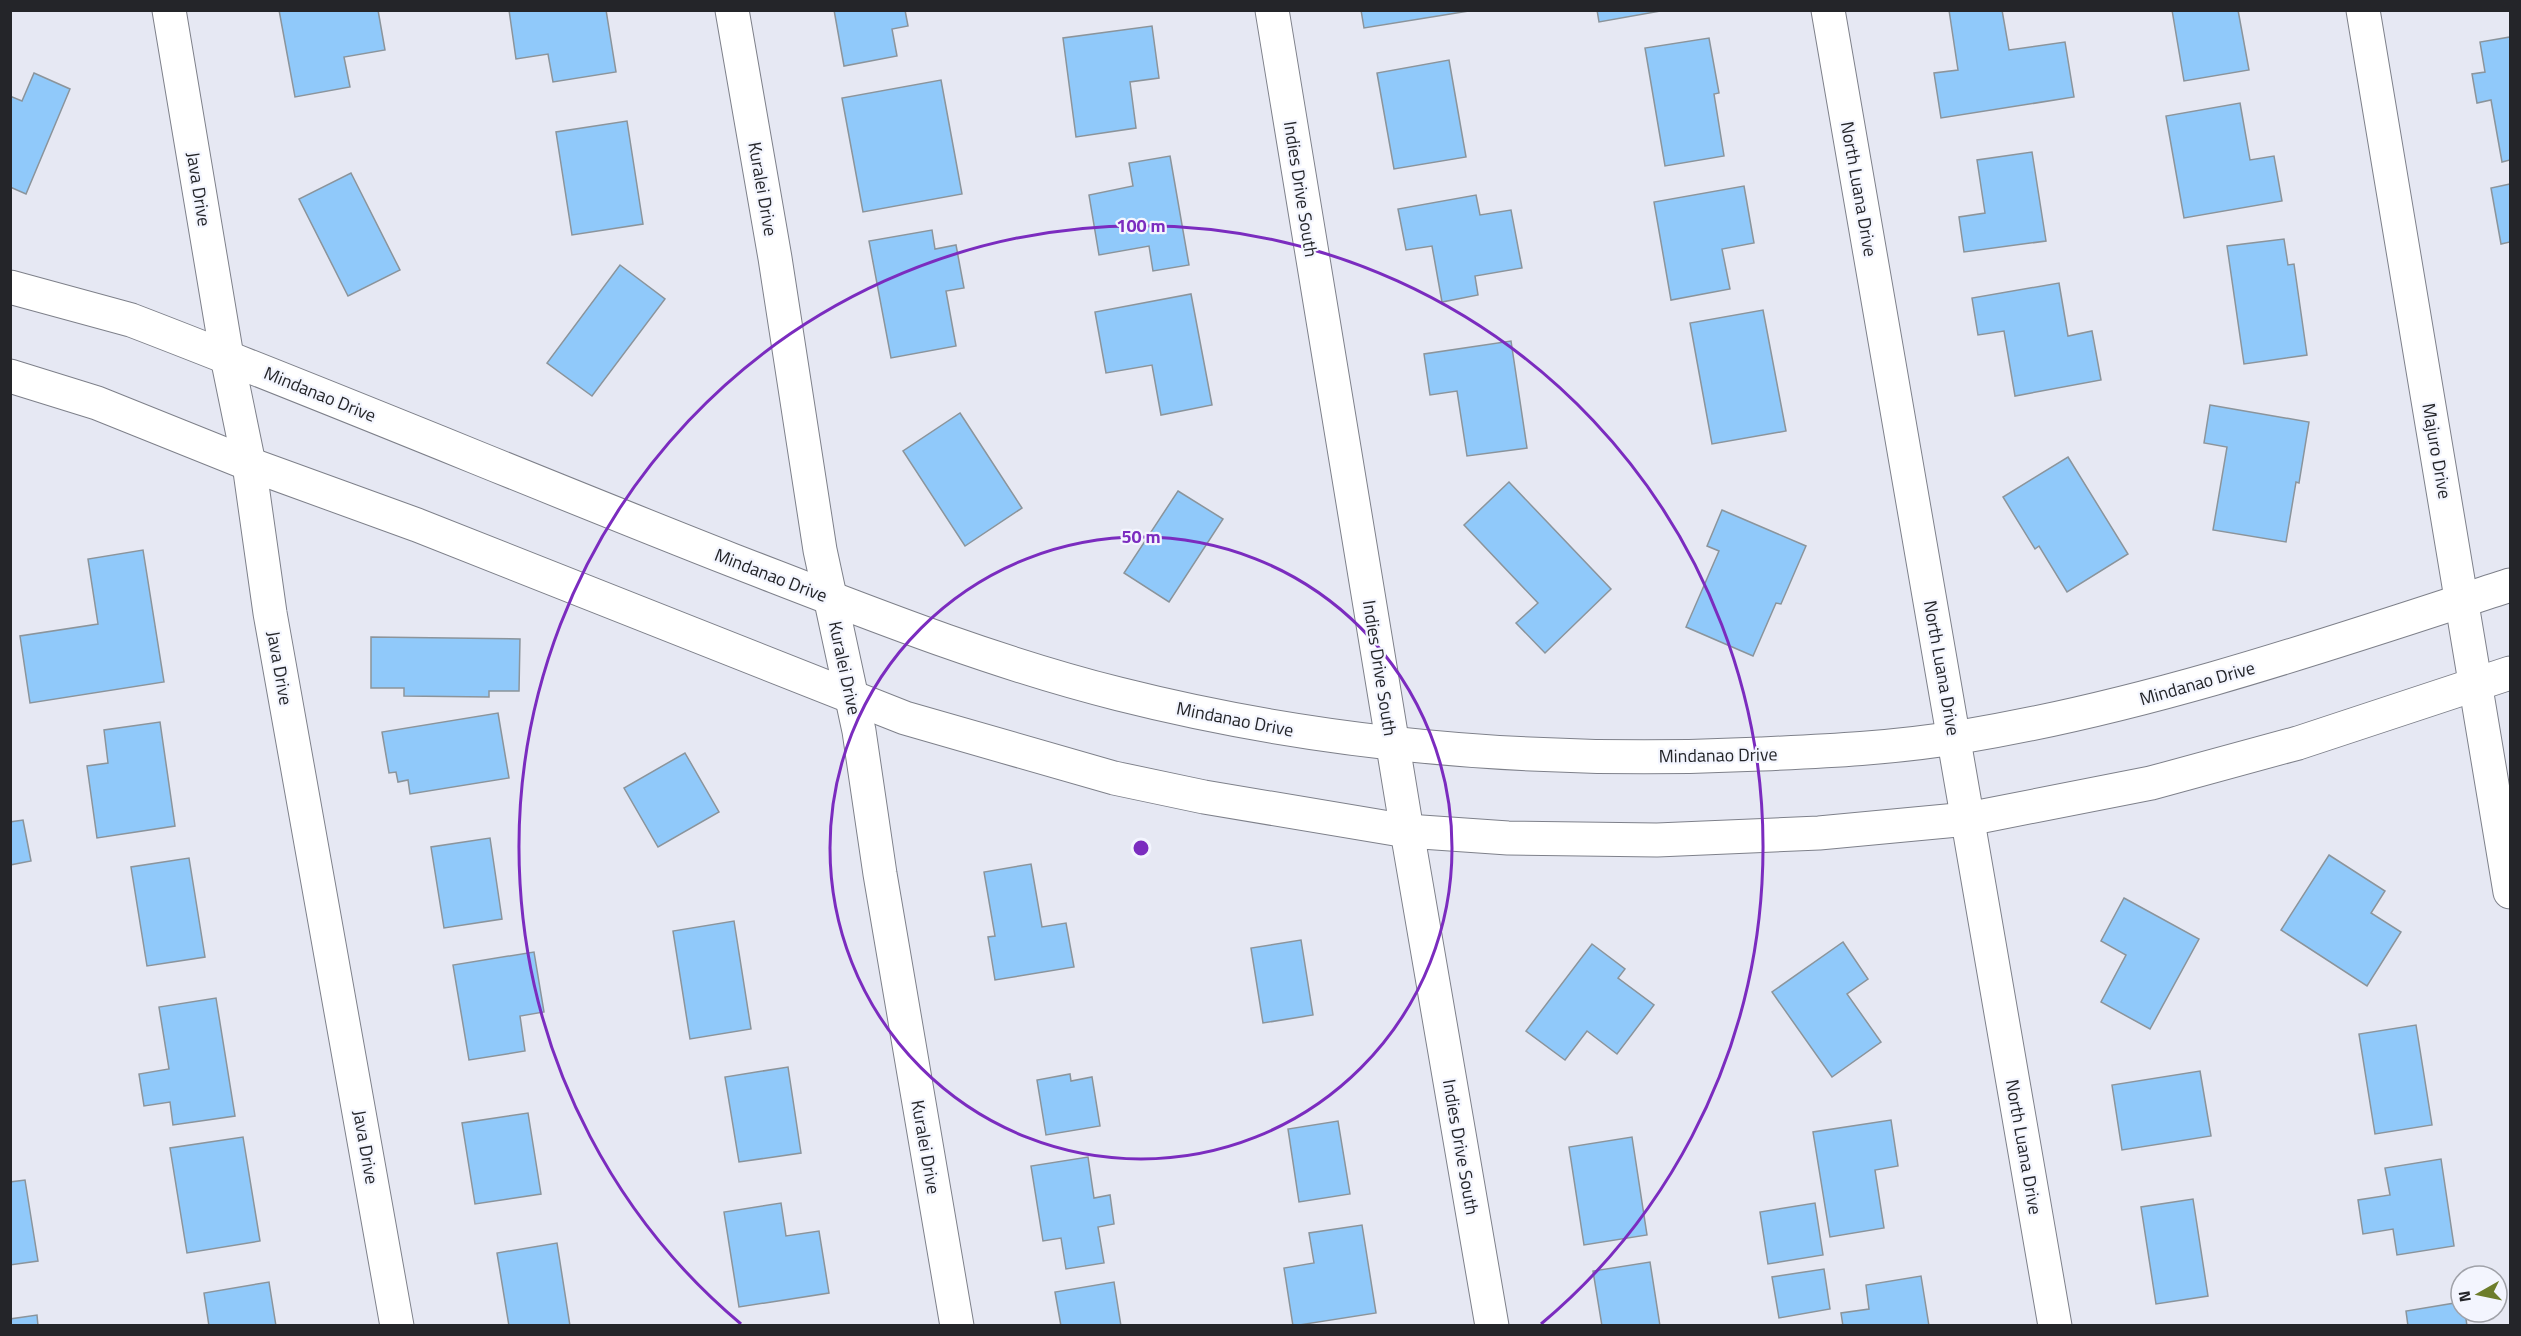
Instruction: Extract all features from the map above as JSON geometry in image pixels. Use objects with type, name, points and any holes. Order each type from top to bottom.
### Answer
[{"type":"street","name":"Java Drive","points":[[169,10],[227,357],[249,464],[270,613],[397,1326]]},
{"type":"street","name":"Kuralei Drive","points":[[732,10],[830,598],[849,694],[859,731],[880,874],[957,1326]]},
{"type":"street","name":"Indies Drive South","points":[[1272,10],[1392,744],[1492,1326]]},
{"type":"street","name":"North Luana Drive","points":[[1828,10],[2055,1326]]},
{"type":"street","name":"Majuro Drive","points":[[2363,10],[2511,892]]},
{"type":"street","name":"Mindanao Drive","points":[[10,287],[131,320],[830,598],[1025,668],[1116,694],[1297,732],[1392,744],[1566,756],[1715,756],[1817,752],[1954,738],[2097,710],[2174,690],[2263,665],[2511,585]]},
{"type":"street","points":[[10,376],[98,403],[249,464],[417,525],[905,717],[1114,778],[1204,797],[1407,831],[1508,838],[1657,840],[1819,833],[1968,819],[2162,780],[2298,743],[2511,673]]},
{"type":"building","points":[[279,10],[378,10],[385,50],[344,57],[350,87],[295,97]]},
{"type":"building","points":[[509,10],[606,10],[616,72],[553,82],[548,54],[516,59]]},
{"type":"building","points":[[834,10],[905,10],[908,26],[892,29],[897,56],[844,66]]},
{"type":"building","points":[[1361,10],[1475,10],[1364,28]]},
{"type":"building","points":[[1597,10],[1666,10],[1599,22]]},
{"type":"building","points":[[1949,10],[2002,10],[2009,50],[2065,42],[2074,97],[1941,118],[1934,73],[1958,70]]},
{"type":"building","points":[[2172,10],[2238,10],[2249,70],[2184,81]]},
{"type":"building","points":[[1152,26],[1159,78],[1130,82],[1136,128],[1076,137],[1063,38]]},
{"type":"building","points":[[2510,37],[2510,160],[2502,162],[2491,100],[2477,103],[2472,74],[2485,72],[2480,42]]},
{"type":"building","points":[[1709,38],[1719,93],[1714,94],[1724,156],[1665,166],[1645,48]]},
{"type":"building","points":[[1449,60],[1466,157],[1394,169],[1377,73]]},
{"type":"building","points":[[34,73],[70,89],[26,194],[10,187],[10,96],[22,101]]},
{"type":"building","points":[[941,80],[962,194],[863,212],[842,98]]},
{"type":"building","points":[[2240,103],[2250,160],[2274,156],[2282,201],[2184,218],[2166,116]]},
{"type":"building","points":[[627,121],[643,224],[572,235],[556,132]]},
{"type":"building","points":[[2032,152],[2046,241],[1964,252],[1959,217],[1985,213],[1977,160]]},
{"type":"building","points":[[1170,156],[1189,265],[1153,271],[1149,246],[1099,255],[1089,195],[1133,186],[1129,163]]},
{"type":"building","points":[[351,173],[400,270],[348,296],[299,199]]},
{"type":"building","points":[[2510,184],[2510,242],[2501,244],[2491,188]]},
{"type":"building","points":[[1744,186],[1754,243],[1722,249],[1730,289],[1671,300],[1654,202]]},
{"type":"building","points":[[1476,195],[1480,215],[1511,210],[1522,268],[1475,276],[1478,295],[1442,302],[1432,246],[1406,250],[1398,209]]},
{"type":"building","points":[[932,230],[935,249],[956,245],[964,288],[946,291],[956,346],[891,358],[869,241]]},
{"type":"building","points":[[2284,239],[2288,265],[2294,264],[2307,355],[2244,364],[2227,246]]},
{"type":"building","points":[[620,265],[665,299],[592,396],[547,363]]},
{"type":"building","points":[[2059,283],[2068,336],[2092,331],[2101,380],[2015,396],[2004,331],[1978,335],[1972,298]]},
{"type":"building","points":[[1191,294],[1212,405],[1161,415],[1152,365],[1106,373],[1095,312]]},
{"type":"building","points":[[1763,310],[1786,431],[1712,444],[1690,323]]},
{"type":"building","points":[[1511,341],[1527,448],[1467,456],[1457,391],[1430,395],[1424,354]]},
{"type":"building","points":[[2210,405],[2309,422],[2286,542],[2213,530],[2227,447],[2204,443]]},
{"type":"building","points":[[960,413],[1022,508],[965,546],[903,451]]},
{"type":"building","points":[[2068,457],[2128,554],[2067,592],[2039,546],[2035,549],[2003,497]]},
{"type":"building","points":[[1509,482],[1611,589],[1545,653],[1516,623],[1538,603],[1464,525]]},
{"type":"building","points":[[1178,491],[1223,519],[1169,602],[1124,573]]},
{"type":"building","points":[[1722,510],[1806,546],[1781,604],[1776,603],[1753,656],[1686,627],[1719,551],[1707,546]]},
{"type":"building","points":[[143,550],[164,682],[30,703],[20,636],[98,624],[88,559]]},
{"type":"building","points":[[371,637],[520,639],[519,691],[489,691],[489,697],[404,696],[404,688],[371,688]]},
{"type":"building","points":[[498,713],[509,778],[410,794],[408,780],[398,782],[396,772],[389,773],[382,732]]},
{"type":"building","points":[[160,722],[175,826],[97,838],[87,766],[108,763],[104,730]]},
{"type":"building","points":[[685,753],[719,812],[658,847],[624,788]]},
{"type":"building","points":[[23,820],[31,861],[10,865],[10,822]]},
{"type":"building","points":[[490,838],[502,919],[444,928],[431,847]]},
{"type":"building","points":[[2329,855],[2385,891],[2371,913],[2401,932],[2367,986],[2281,930]]},
{"type":"building","points":[[189,858],[205,957],[147,966],[131,867]]},
{"type":"building","points":[[1031,864],[1042,927],[1066,923],[1074,967],[995,980],[988,937],[995,936],[984,872]]},
{"type":"building","points":[[2124,898],[2199,939],[2150,1029],[2101,1002],[2126,955],[2101,941]]},
{"type":"building","points":[[734,921],[751,1029],[690,1039],[673,931]]},
{"type":"building","points":[[1301,940],[1313,1015],[1263,1023],[1251,948]]},
{"type":"building","points":[[1843,942],[1868,979],[1847,994],[1881,1042],[1832,1077],[1772,992]]},
{"type":"building","points":[[1592,944],[1625,969],[1618,978],[1654,1005],[1617,1054],[1587,1031],[1565,1060],[1526,1031]]},
{"type":"building","points":[[534,952],[544,1012],[520,1016],[525,1051],[469,1060],[453,965]]},
{"type":"building","points":[[216,998],[235,1116],[173,1125],[170,1102],[144,1106],[139,1074],[169,1069],[159,1007]]},
{"type":"building","points":[[2416,1025],[2432,1125],[2375,1134],[2359,1034]]},
{"type":"building","points":[[788,1067],[801,1153],[739,1162],[725,1077]]},
{"type":"building","points":[[2200,1071],[2211,1136],[2122,1150],[2112,1085]]},
{"type":"building","points":[[1070,1074],[1071,1081],[1092,1077],[1100,1126],[1046,1135],[1037,1080]]},
{"type":"building","points":[[528,1113],[541,1194],[475,1204],[462,1123]]},
{"type":"building","points":[[1891,1120],[1898,1166],[1875,1170],[1884,1228],[1830,1237],[1813,1132]]},
{"type":"building","points":[[1338,1121],[1350,1194],[1299,1202],[1288,1129]]},
{"type":"building","points":[[243,1137],[260,1241],[187,1253],[170,1148]]},
{"type":"building","points":[[1632,1137],[1647,1235],[1584,1245],[1569,1147]]},
{"type":"building","points":[[1088,1157],[1094,1198],[1110,1195],[1114,1224],[1098,1227],[1104,1263],[1066,1269],[1061,1238],[1043,1241],[1031,1166]]},
{"type":"building","points":[[2441,1159],[2454,1246],[2397,1255],[2393,1229],[2363,1234],[2358,1200],[2390,1195],[2385,1168]]},
{"type":"building","points":[[25,1180],[38,1261],[10,1265],[10,1182]]},
{"type":"building","points":[[2193,1199],[2208,1296],[2156,1304],[2141,1207]]},
{"type":"building","points":[[781,1203],[786,1236],[819,1231],[829,1293],[739,1307],[724,1212]]},
{"type":"building","points":[[1815,1203],[1823,1255],[1768,1264],[1760,1212]]},
{"type":"building","points":[[1362,1225],[1376,1313],[1293,1326],[1284,1268],[1314,1263],[1309,1233]]},
{"type":"building","points":[[557,1243],[570,1326],[509,1326],[497,1253]]},
{"type":"building","points":[[1650,1262],[1660,1326],[1602,1326],[1593,1271]]},
{"type":"building","points":[[1824,1269],[1830,1309],[1779,1318],[1772,1277]]},
{"type":"building","points":[[1921,1276],[1929,1326],[1843,1326],[1841,1313],[1869,1309],[1866,1285]]},
{"type":"building","points":[[269,1282],[276,1326],[209,1326],[204,1293]]},
{"type":"building","points":[[1114,1282],[1121,1326],[1061,1326],[1055,1292]]},
{"type":"building","points":[[2449,1304],[2449,1324],[2467,1324],[2467,1326],[2408,1326],[2406,1311]]},
{"type":"building","points":[[37,1315],[38,1326],[10,1326],[10,1319]]}]
